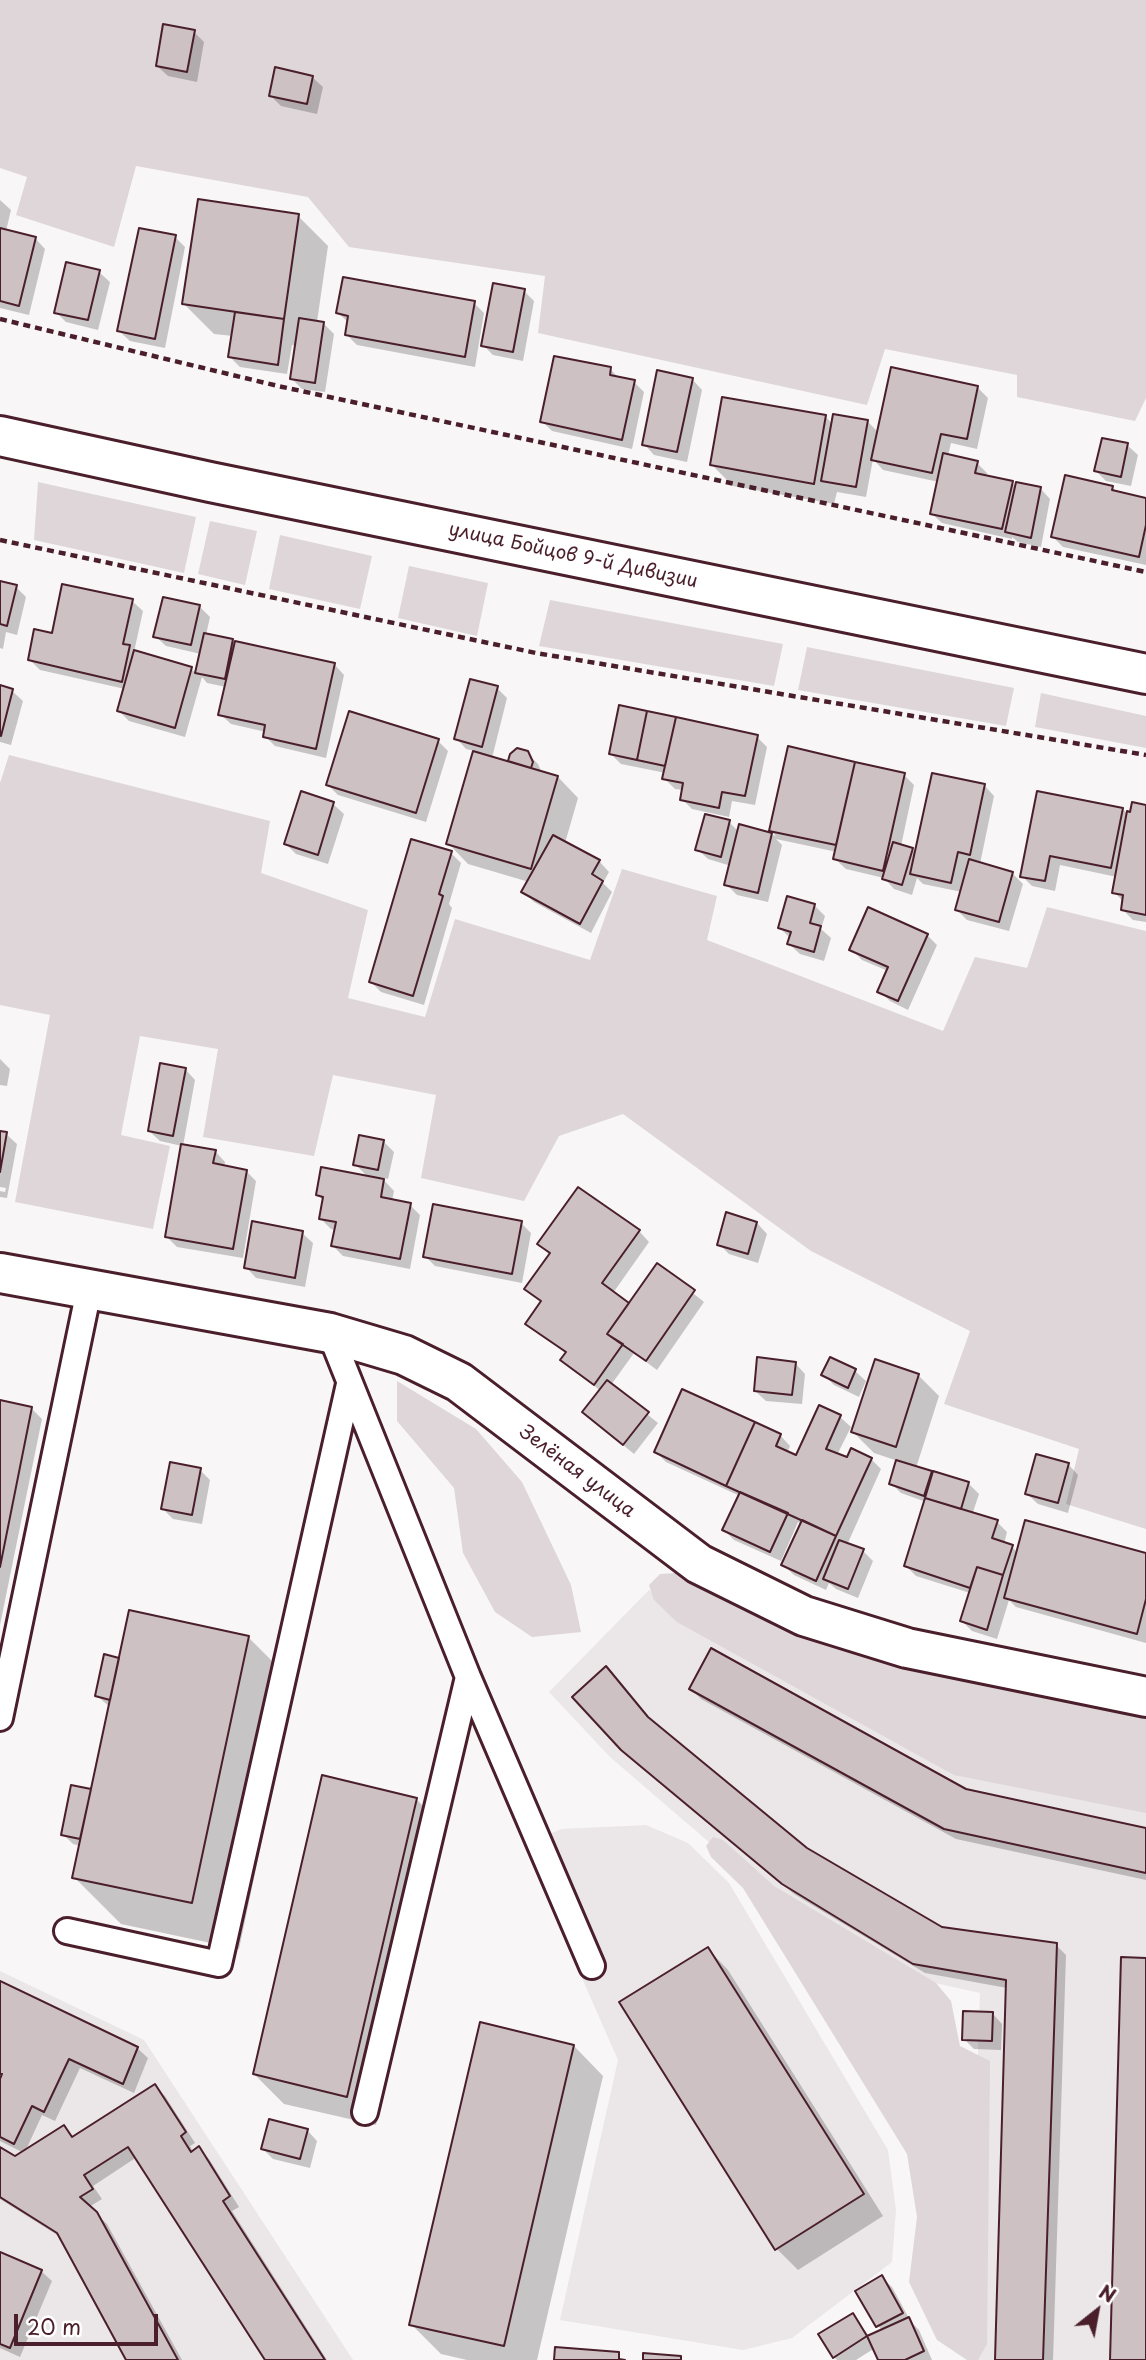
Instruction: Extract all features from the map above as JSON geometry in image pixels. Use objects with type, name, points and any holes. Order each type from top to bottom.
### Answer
[{"type":"street","name":"улица Бойцов 9-й Дивизии","points":[[0,436],[210,482],[1146,674]]},
{"type":"street","name":"Зелёная улица","points":[[0,1273],[330,1333],[404,1355],[459,1382],[699,1564],[804,1616],[907,1648],[1146,1697]]},
{"type":"lane","points":[[0,1718],[89,1290]]},
{"type":"lane","points":[[330,1333],[468,1677],[592,1966]]},
{"type":"lane","points":[[67,1931],[219,1964],[349,1384]]},
{"type":"lane","points":[[365,2112],[468,1677]]},
{"type":"path","points":[[0,319],[278,386],[1146,572]]},
{"type":"path","points":[[0,540],[537,653],[1146,755]]},
{"type":"shaded area","points":[[0,0],[1146,0],[1146,398],[1135,421],[1017,397],[1017,375],[885,349],[867,405],[538,333],[545,276],[349,247],[308,197],[136,166],[114,247],[16,215],[27,177],[0,168]]},
{"type":"shaded area","points":[[38,482],[196,517],[184,573],[34,540]]},
{"type":"shaded area","points":[[210,521],[257,531],[245,585],[198,574]]},
{"type":"shaded area","points":[[280,535],[372,556],[360,609],[269,589]]},
{"type":"shaded area","points":[[409,566],[488,583],[477,636],[398,618]]},
{"type":"shaded area","points":[[550,600],[783,644],[774,686],[539,646]]},
{"type":"shaded area","points":[[807,647],[1014,688],[1006,726],[798,690]]},
{"type":"shaded area","points":[[1041,693],[1146,716],[1146,748],[1035,727]]},
{"type":"shaded area","points":[[9,755],[270,821],[261,873],[368,910],[348,998],[425,1017],[455,919],[590,960],[622,869],[717,896],[707,940],[943,1031],[975,957],[1027,968],[1047,907],[1146,931],[1146,1529],[1066,1504],[1079,1449],[944,1404],[970,1331],[811,1251],[623,1114],[559,1136],[524,1201],[421,1178],[436,1095],[333,1075],[314,1156],[203,1137],[218,1049],[140,1036],[121,1135],[170,1146],[153,1229],[15,1202],[50,1015],[0,1005],[0,783]]},
{"type":"shaded area","points":[[397,1381],[476,1429],[522,1482],[571,1585],[581,1632],[532,1637],[495,1612],[463,1553],[454,1488],[397,1421]]},
{"type":"shaded area","points":[[676,1573],[767,1621],[875,1660],[1146,1719],[1146,1813],[954,1775],[677,1622],[654,1600],[649,1585],[660,1574]]},
{"type":"shaded area","points":[[649,1590],[973,1766],[1146,1804],[1146,2360],[967,2360],[980,1993],[890,1973],[774,1898],[610,1757],[549,1692]]},
{"type":"shaded area","points":[[646,1825],[688,1843],[729,1883],[888,2150],[896,2210],[892,2262],[792,2338],[743,2350],[560,2320],[618,2060],[523,1844],[562,1829]]},
{"type":"shaded area","points":[[713,1837],[723,1840],[774,1886],[936,1983],[951,2001],[960,2046],[990,2061],[987,2344],[978,2360],[967,2360],[937,2340],[909,2282],[917,2217],[907,2154],[743,1888],[711,1857],[706,1846]]},
{"type":"shaded area","points":[[0,1971],[144,2040],[353,2360],[0,2360]]},
{"type":"building","points":[[163,24],[195,30],[187,72],[156,66]]},
{"type":"building","points":[[275,67],[313,76],[307,104],[269,96]]},
{"type":"building","points":[[198,199],[299,214],[284,319],[182,304]]},
{"type":"building","points":[[0,228],[36,237],[19,306],[0,301]]},
{"type":"building","points":[[139,228],[176,235],[155,339],[117,331]]},
{"type":"building","points":[[66,262],[100,270],[88,320],[54,313]]},
{"type":"building","points":[[343,277],[475,301],[465,357],[345,335],[348,316],[336,313]]},
{"type":"building","points":[[493,283],[525,289],[513,352],[481,346]]},
{"type":"building","points":[[235,312],[284,319],[278,365],[228,357]]},
{"type":"building","points":[[299,318],[324,322],[315,383],[290,379]]},
{"type":"building","points":[[554,356],[611,367],[610,375],[635,380],[622,440],[540,422]]},
{"type":"building","points":[[891,367],[978,386],[967,439],[941,434],[932,473],[871,460]]},
{"type":"building","points":[[657,370],[693,378],[677,452],[642,445]]},
{"type":"building","points":[[722,397],[826,415],[814,484],[710,465]]},
{"type":"building","points":[[833,414],[868,420],[856,487],[821,481]]},
{"type":"building","points":[[1102,438],[1128,443],[1121,477],[1094,471]]},
{"type":"building","points":[[943,453],[978,461],[975,473],[1013,481],[1002,529],[930,514]]},
{"type":"building","points":[[1065,475],[1113,486],[1112,490],[1146,498],[1146,525],[1139,557],[1051,537]]},
{"type":"building","points":[[1016,482],[1041,487],[1031,538],[1005,532]]},
{"type":"building","points":[[0,581],[17,585],[7,626],[0,624]]},
{"type":"building","points":[[62,584],[133,599],[123,644],[130,645],[122,682],[28,660],[34,629],[52,633]]},
{"type":"building","points":[[163,597],[200,605],[191,645],[153,637]]},
{"type":"building","points":[[204,633],[233,639],[225,679],[195,673]]},
{"type":"building","points":[[235,641],[335,663],[316,749],[263,737],[265,725],[218,715]]},
{"type":"building","points":[[134,650],[192,667],[175,728],[117,711]]},
{"type":"building","points":[[470,679],[498,686],[482,747],[454,739]]},
{"type":"building","points":[[0,685],[13,689],[1,736],[0,735]]},
{"type":"building","points":[[619,705],[647,711],[637,760],[609,754]]},
{"type":"building","points":[[349,711],[439,739],[416,813],[326,785]]},
{"type":"building","points":[[647,711],[676,717],[665,766],[637,760]]},
{"type":"building","points":[[676,717],[758,735],[745,796],[722,792],[719,808],[680,800],[683,783],[662,779]]},
{"type":"building","points":[[788,746],[855,762],[836,845],[769,831]]},
{"type":"building","points":[[517,748],[528,751],[533,762],[531,768],[508,761],[510,754]]},
{"type":"building","points":[[473,751],[558,776],[531,869],[446,844]]},
{"type":"building","points":[[855,762],[905,773],[883,871],[833,859]]},
{"type":"building","points":[[932,773],[985,784],[970,855],[958,852],[951,883],[910,874]]},
{"type":"building","points":[[301,791],[334,802],[318,855],[284,844]]},
{"type":"building","points":[[1037,791],[1123,808],[1111,868],[1050,856],[1045,881],[1020,877]]},
{"type":"building","points":[[1132,802],[1146,805],[1146,915],[1121,910],[1123,895],[1112,893],[1127,811],[1130,812]]},
{"type":"building","points":[[705,814],[730,820],[721,857],[695,850]]},
{"type":"building","points":[[739,824],[772,833],[758,893],[724,885]]},
{"type":"building","points":[[553,835],[600,860],[592,874],[603,881],[580,924],[521,892]]},
{"type":"building","points":[[411,839],[452,851],[439,894],[443,896],[413,996],[369,982]]},
{"type":"building","points":[[893,842],[913,848],[902,885],[882,879]]},
{"type":"building","points":[[969,859],[1013,872],[999,922],[955,910]]},
{"type":"building","points":[[787,896],[815,904],[810,923],[821,926],[814,952],[787,944],[791,932],[778,928]]},
{"type":"building","points":[[868,907],[928,934],[898,1001],[877,992],[888,967],[849,950]]},
{"type":"building","points":[[160,1063],[186,1068],[173,1136],[148,1131]]},
{"type":"building","points":[[0,1131],[7,1132],[0,1172]]},
{"type":"building","points":[[359,1135],[384,1140],[378,1170],[353,1165]]},
{"type":"building","points":[[181,1144],[216,1150],[213,1163],[247,1170],[233,1249],[165,1237]]},
{"type":"building","points":[[321,1167],[384,1179],[381,1197],[411,1203],[400,1259],[331,1246],[336,1222],[319,1219],[323,1197],[316,1195]]},
{"type":"building","points":[[578,1187],[640,1230],[602,1283],[629,1303],[607,1334],[623,1344],[594,1385],[560,1360],[566,1352],[525,1324],[541,1301],[524,1289],[550,1253],[537,1244]]},
{"type":"building","points":[[433,1204],[522,1221],[512,1274],[423,1257]]},
{"type":"building","points":[[726,1212],[757,1222],[748,1254],[717,1245]]},
{"type":"building","points":[[252,1221],[303,1231],[295,1278],[244,1268]]},
{"type":"building","points":[[657,1263],[695,1290],[646,1361],[607,1334]]},
{"type":"building","points":[[757,1357],[796,1362],[792,1395],[754,1391]]},
{"type":"building","points":[[830,1357],[856,1369],[848,1388],[821,1375]]},
{"type":"building","points":[[875,1359],[919,1374],[896,1447],[851,1432]]},
{"type":"building","points":[[607,1380],[649,1412],[623,1445],[582,1412]]},
{"type":"building","points":[[682,1389],[755,1422],[726,1486],[654,1452]]},
{"type":"building","points":[[0,1400],[32,1407],[0,1567]]},
{"type":"building","points":[[819,1405],[841,1415],[826,1449],[847,1457],[851,1448],[872,1458],[836,1536],[726,1486],[755,1422],[781,1434],[776,1446],[796,1455]]},
{"type":"building","points":[[1036,1454],[1069,1463],[1058,1503],[1025,1494]]},
{"type":"building","points":[[896,1460],[932,1471],[924,1496],[889,1484]]},
{"type":"building","points":[[170,1462],[201,1468],[192,1515],[161,1509]]},
{"type":"building","points":[[933,1471],[969,1482],[961,1509],[925,1498]]},
{"type":"building","points":[[740,1492],[788,1513],[770,1552],[722,1530]]},
{"type":"building","points":[[925,1498],[998,1520],[992,1538],[1013,1545],[1003,1575],[977,1567],[970,1588],[904,1566]]},
{"type":"building","points":[[802,1520],[836,1536],[816,1581],[781,1565]]},
{"type":"building","points":[[1025,1520],[1146,1553],[1146,1599],[1137,1634],[1004,1598]]},
{"type":"building","points":[[839,1540],[864,1549],[848,1589],[823,1579]]},
{"type":"building","points":[[977,1567],[1003,1575],[987,1630],[960,1621]]},
{"type":"building","points":[[129,1610],[249,1636],[192,1903],[72,1878]]},
{"type":"building","points":[[711,1648],[966,1789],[1146,1828],[1146,1873],[944,1829],[689,1689]]},
{"type":"building","points":[[104,1654],[119,1658],[110,1700],[95,1696]]},
{"type":"building","points":[[606,1666],[648,1717],[807,1848],[942,1927],[1057,1943],[1043,2360],[995,2360],[1006,1980],[913,1964],[782,1884],[621,1750],[572,1697]]},
{"type":"building","points":[[322,1775],[417,1798],[347,2097],[253,2074]]},
{"type":"building","points":[[71,1785],[91,1789],[80,1839],[61,1835]]},
{"type":"building","points":[[708,1947],[864,2194],[775,2250],[619,2002]]},
{"type":"building","points":[[1121,1957],[1146,1958],[1146,2360],[1110,2360]]},
{"type":"building","points":[[0,1981],[138,2047],[123,2084],[69,2059],[44,2112],[32,2106],[14,2144],[0,2137]]},
{"type":"building","points":[[963,2011],[993,2012],[992,2041],[962,2040]]},
{"type":"building","points":[[480,2022],[574,2045],[504,2346],[409,2325]]},
{"type":"building","points":[[155,2084],[186,2132],[181,2136],[191,2152],[199,2146],[230,2196],[223,2201],[325,2360],[265,2360],[128,2147],[84,2175],[93,2189],[80,2197],[97,2212],[178,2360],[126,2360],[57,2233],[0,2197],[0,2147],[15,2156],[64,2125],[72,2137]]},
{"type":"building","points":[[269,2119],[308,2129],[300,2159],[261,2149]]},
{"type":"building","points":[[0,2252],[42,2270],[10,2348],[0,2344]]},
{"type":"building","points":[[882,2275],[903,2313],[876,2327],[855,2291]]},
{"type":"building","points":[[853,2313],[867,2336],[833,2358],[818,2334]]},
{"type":"building","points":[[909,2317],[924,2351],[905,2360],[878,2360],[867,2336]]},
{"type":"building","points":[[555,2347],[619,2352],[619,2359],[625,2360],[554,2360]]},
{"type":"building","points":[[643,2353],[681,2356],[681,2360],[643,2360]]}]
